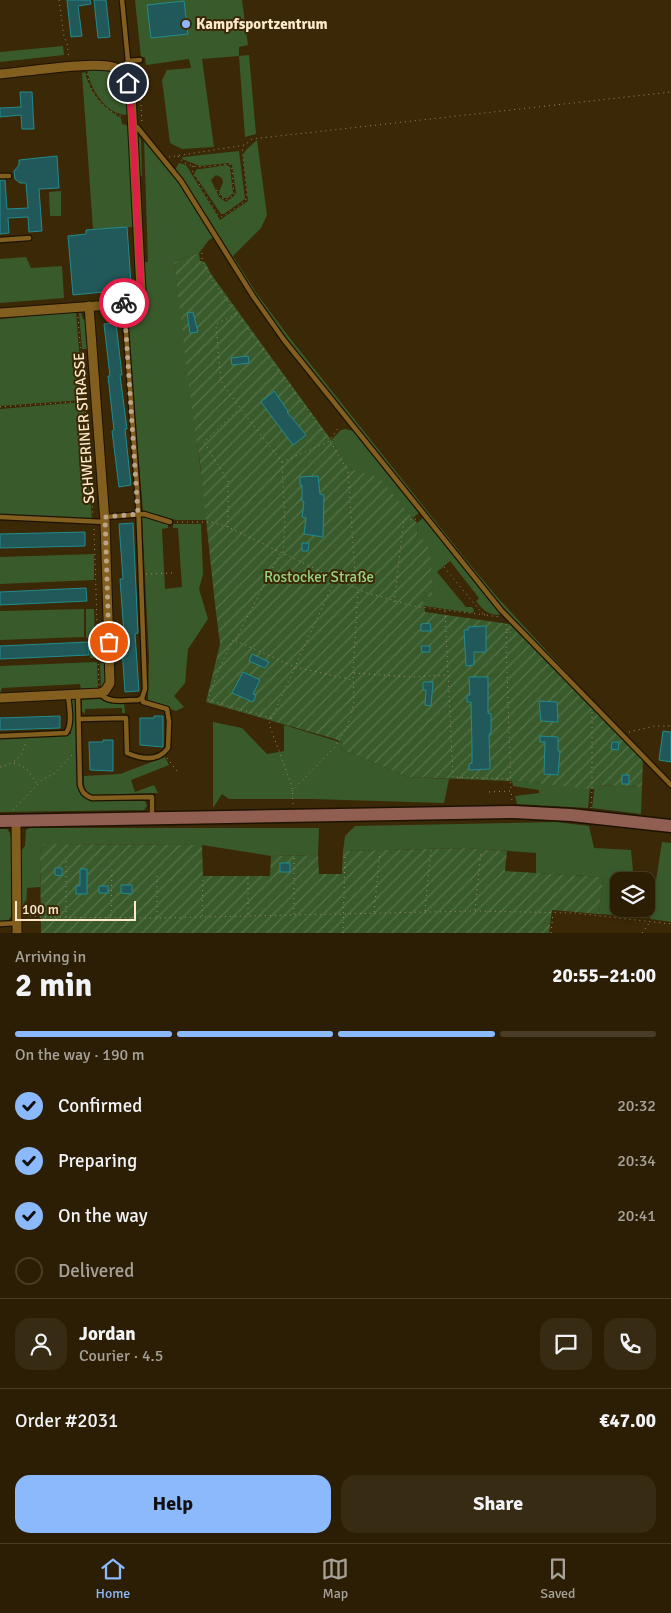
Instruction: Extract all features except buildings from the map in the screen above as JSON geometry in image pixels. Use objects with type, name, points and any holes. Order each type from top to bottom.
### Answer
[{"type":"street","points":[[0,74],[85,66],[108,66],[121,71],[126,76],[130,88],[141,291],[139,296],[128,302],[0,312]]},
{"type":"street","name":"SCHWERINER STRASSE","points":[[89,306],[105,519],[110,682],[106,691],[100,693]]},
{"type":"street","points":[[0,698],[100,693]]},
{"type":"street","points":[[1,820],[514,812],[590,816],[671,826]]},
{"type":"street","points":[[16,821],[17,933]]},
{"type":"lane","points":[[121,71],[128,60],[122,0]]},
{"type":"lane","points":[[128,60],[140,60]]},
{"type":"lane","points":[[132,127],[137,127],[181,181],[253,296],[284,340],[423,514],[506,615],[671,785]]},
{"type":"lane","points":[[0,176],[9,176]]},
{"type":"lane","points":[[0,240],[28,238]]},
{"type":"lane","points":[[128,302],[141,574],[145,689],[142,698]]},
{"type":"lane","points":[[0,517],[94,522],[138,514],[170,522]]},
{"type":"lane","points":[[100,693],[104,698],[113,700],[142,698]]},
{"type":"lane","points":[[0,736],[66,733],[70,722],[68,694]]},
{"type":"lane","points":[[78,694],[80,785],[82,792],[92,798],[152,797],[152,818]]},
{"type":"lane","points":[[79,719],[126,718],[127,753],[140,759],[160,756],[168,748],[169,722],[167,709],[143,702],[142,698]]},
{"type":"lane","points":[[0,924],[17,919]]},
{"type":"path","points":[[59,0],[64,37],[67,43],[69,68]]},
{"type":"path","points":[[85,66],[91,89],[100,102],[114,113],[127,118],[132,117]]},
{"type":"path","points":[[163,158],[242,146],[252,139],[671,92]]},
{"type":"path","points":[[193,166],[194,175],[217,214],[221,217],[224,216],[247,198],[242,146]]},
{"type":"path","points":[[177,156],[181,161],[193,166],[230,164],[234,195],[224,200],[217,191],[217,187]]},
{"type":"path","points":[[202,253],[205,269],[329,439],[348,471],[357,589],[353,673],[354,700],[351,716],[344,734],[335,747],[292,791]]},
{"type":"path","points":[[77,306],[94,522],[100,693]]},
{"type":"path","points":[[236,314],[218,323],[216,326],[221,381],[282,462],[284,515],[282,552],[235,641],[233,640],[222,660],[212,684],[208,700],[271,718]]},
{"type":"path","points":[[0,407],[96,400]]},
{"type":"path","points":[[228,527],[228,481],[204,442],[240,408]]},
{"type":"path","points":[[282,462],[328,442],[339,427]]},
{"type":"path","points":[[394,602],[404,519],[414,520],[423,514]]},
{"type":"path","points":[[170,522],[211,522],[228,527],[357,589],[394,602],[486,616],[499,617],[506,615],[511,791],[514,812]]},
{"type":"path","points":[[444,567],[486,616]]},
{"type":"path","points":[[141,574],[173,573]]},
{"type":"path","points":[[292,815],[292,791],[269,724],[335,578]]},
{"type":"path","points":[[444,610],[453,777],[511,779]]},
{"type":"path","points":[[507,631],[512,632],[519,638]]},
{"type":"path","points":[[235,641],[295,667],[353,680]]},
{"type":"path","points":[[353,673],[405,677],[448,675]]},
{"type":"path","points":[[590,816],[592,711]]},
{"type":"path","points":[[621,735],[655,726],[671,726]]},
{"type":"path","points":[[0,767],[13,763],[21,755],[26,743],[26,735]]},
{"type":"path","points":[[1,820],[37,785],[55,773],[79,747]]},
{"type":"path","points":[[164,754],[177,771]]},
{"type":"path","points":[[13,763],[26,768],[37,785]]},
{"type":"path","points":[[489,792],[511,791]]},
{"type":"path","points":[[425,912],[431,850]]},
{"type":"path","points":[[475,911],[480,850]]},
{"type":"path","points":[[374,912],[380,852]]},
{"type":"path","points":[[343,933],[345,853]]},
{"type":"path","points":[[294,857],[294,915]]},
{"type":"path","points":[[66,861],[66,918]]},
{"type":"path","points":[[111,917],[112,866]]},
{"type":"path","points":[[157,873],[157,918]]},
{"type":"path","points":[[248,877],[248,915]]},
{"type":"path","points":[[202,916],[203,878]]},
{"type":"path","points":[[17,919],[475,911],[576,913],[671,924]]},
{"type":"path","points":[[551,933],[553,913]]},
{"type":"path","points":[[642,933],[650,922]]},
{"type":"green space","points":[[135,0],[242,0],[248,45],[239,47],[239,56],[202,59],[214,147],[182,149],[170,143],[162,80],[167,70],[191,68],[189,59],[146,65],[145,57],[141,57]]},
{"type":"green space","points":[[63,46],[64,55],[0,62],[0,52]]},
{"type":"green space","points":[[249,55],[256,134],[245,137],[239,56]]},
{"type":"green space","points":[[87,70],[113,73],[121,80],[123,85],[126,86],[129,115],[113,111],[101,100],[92,86]]},
{"type":"green space","points":[[85,72],[90,87],[98,99],[121,118],[122,124],[130,129],[135,227],[93,229],[82,73]]},
{"type":"green space","points":[[139,137],[141,140],[142,176],[138,177],[136,138]]},
{"type":"green space","points":[[144,139],[173,172],[214,237],[209,240],[199,253],[174,262],[207,520],[176,520],[143,511],[126,309],[140,301],[146,285],[144,262],[148,262]]},
{"type":"green space","points":[[257,140],[267,215],[261,228],[233,256],[257,294],[289,337],[463,556],[497,597],[617,729],[507,615],[286,338],[254,295],[175,170],[179,163],[186,165],[220,220],[248,201],[243,155]]},
{"type":"green space","points":[[239,151],[245,199],[224,214],[221,214],[194,174],[197,169],[227,165],[230,167],[233,193],[228,198],[223,198],[219,192],[223,182],[222,178],[216,175],[211,180],[219,197],[226,202],[236,193],[232,165],[229,163],[200,166],[182,159],[183,157]]},
{"type":"green space","points":[[61,191],[61,216],[50,216],[49,192]]},
{"type":"green space","name":"Rostocker Straße","points":[[199,253],[200,261],[205,262],[211,274],[350,469],[379,477],[417,523],[418,540],[428,539],[433,596],[423,597],[425,612],[509,624],[643,760],[642,787],[595,785],[595,789],[592,789],[513,781],[408,777],[341,749],[343,743],[335,739],[206,702],[220,644],[200,463],[174,262]]},
{"type":"green space","points":[[26,257],[31,268],[62,266],[64,298],[0,303],[0,259]]},
{"type":"green space","points":[[76,312],[83,400],[0,406],[0,319]]},
{"type":"green space","points":[[79,313],[81,313],[85,320],[88,349],[82,349]]},
{"type":"green space","points":[[83,402],[92,520],[0,515],[0,409]]},
{"type":"green space","points":[[341,430],[354,431],[420,512],[413,518],[379,478],[350,469],[331,440]]},
{"type":"green space","points":[[143,517],[168,523],[168,528],[162,529],[165,589],[182,587],[178,528],[173,528],[173,524],[201,524],[203,574],[199,589],[208,619],[188,649],[185,683],[174,696],[184,707],[176,711],[148,700],[149,657]]},
{"type":"green space","points":[[424,517],[502,614],[490,614],[481,607],[476,601],[479,598],[450,561],[437,572],[466,607],[472,607],[473,613],[424,606],[423,597],[433,595],[428,553],[418,540],[417,523]]},
{"type":"green space","points":[[94,554],[94,580],[0,584],[0,557]]},
{"type":"green space","points":[[84,609],[84,637],[0,640],[0,611]]},
{"type":"green space","points":[[86,609],[94,609],[95,637],[86,638]]},
{"type":"green space","points":[[508,622],[594,710],[594,711],[509,624]]},
{"type":"green space","points":[[89,639],[95,639],[96,658],[90,658]]},
{"type":"green space","points":[[97,662],[98,690],[81,690],[80,684],[2,688],[0,694],[0,666]]},
{"type":"green space","points":[[100,663],[106,663],[106,684],[101,689]]},
{"type":"green space","points":[[100,699],[124,702],[125,713],[122,713],[122,708],[85,709],[85,714],[82,711],[82,700]]},
{"type":"green space","points":[[72,700],[77,702],[77,783],[80,793],[96,801],[145,801],[147,806],[144,810],[0,812],[0,738],[71,734]]},
{"type":"green space","points":[[213,722],[242,728],[267,754],[284,751],[284,725],[343,743],[341,749],[408,777],[449,779],[444,803],[312,799],[229,799],[222,794],[213,808]]},
{"type":"green space","points":[[165,757],[169,765],[131,780],[135,792],[154,785],[158,793],[93,795],[87,792],[84,776],[120,774]]},
{"type":"green space","points":[[512,781],[590,788],[588,808],[517,804],[515,796],[539,793],[539,790],[513,786]]},
{"type":"green space","points":[[595,785],[642,787],[641,814],[592,808]]},
{"type":"green space","points":[[556,822],[589,826],[594,848],[631,850],[633,872],[610,872],[610,915],[599,914],[603,877],[536,873],[536,853],[468,848],[343,851],[345,836],[355,826]]},
{"type":"green space","points":[[30,828],[319,828],[318,855],[271,856],[202,845],[43,844],[40,854],[40,887],[27,888],[26,909],[23,911],[21,909],[20,852],[25,846],[26,830]]},
{"type":"green space","points":[[0,829],[7,829],[12,843],[11,916],[8,921],[0,921]]},
{"type":"green space","points":[[662,842],[671,843],[671,922],[650,919],[650,917],[655,917],[655,887]]},
{"type":"green space","points":[[43,844],[202,845],[203,876],[270,876],[271,856],[318,855],[319,874],[342,874],[343,851],[468,848],[507,851],[505,871],[603,877],[599,914],[552,910],[549,933],[41,933],[40,854]]},
{"type":"way so far","points":[[109,642],[105,517],[138,514],[124,303]]},
{"type":"place","name":"Kampfsportzentrum","points":[[186,24]]},
{"type":"route","points":[[124,303],[129,303],[136,299],[141,291],[141,261],[130,88],[128,83]]}]
